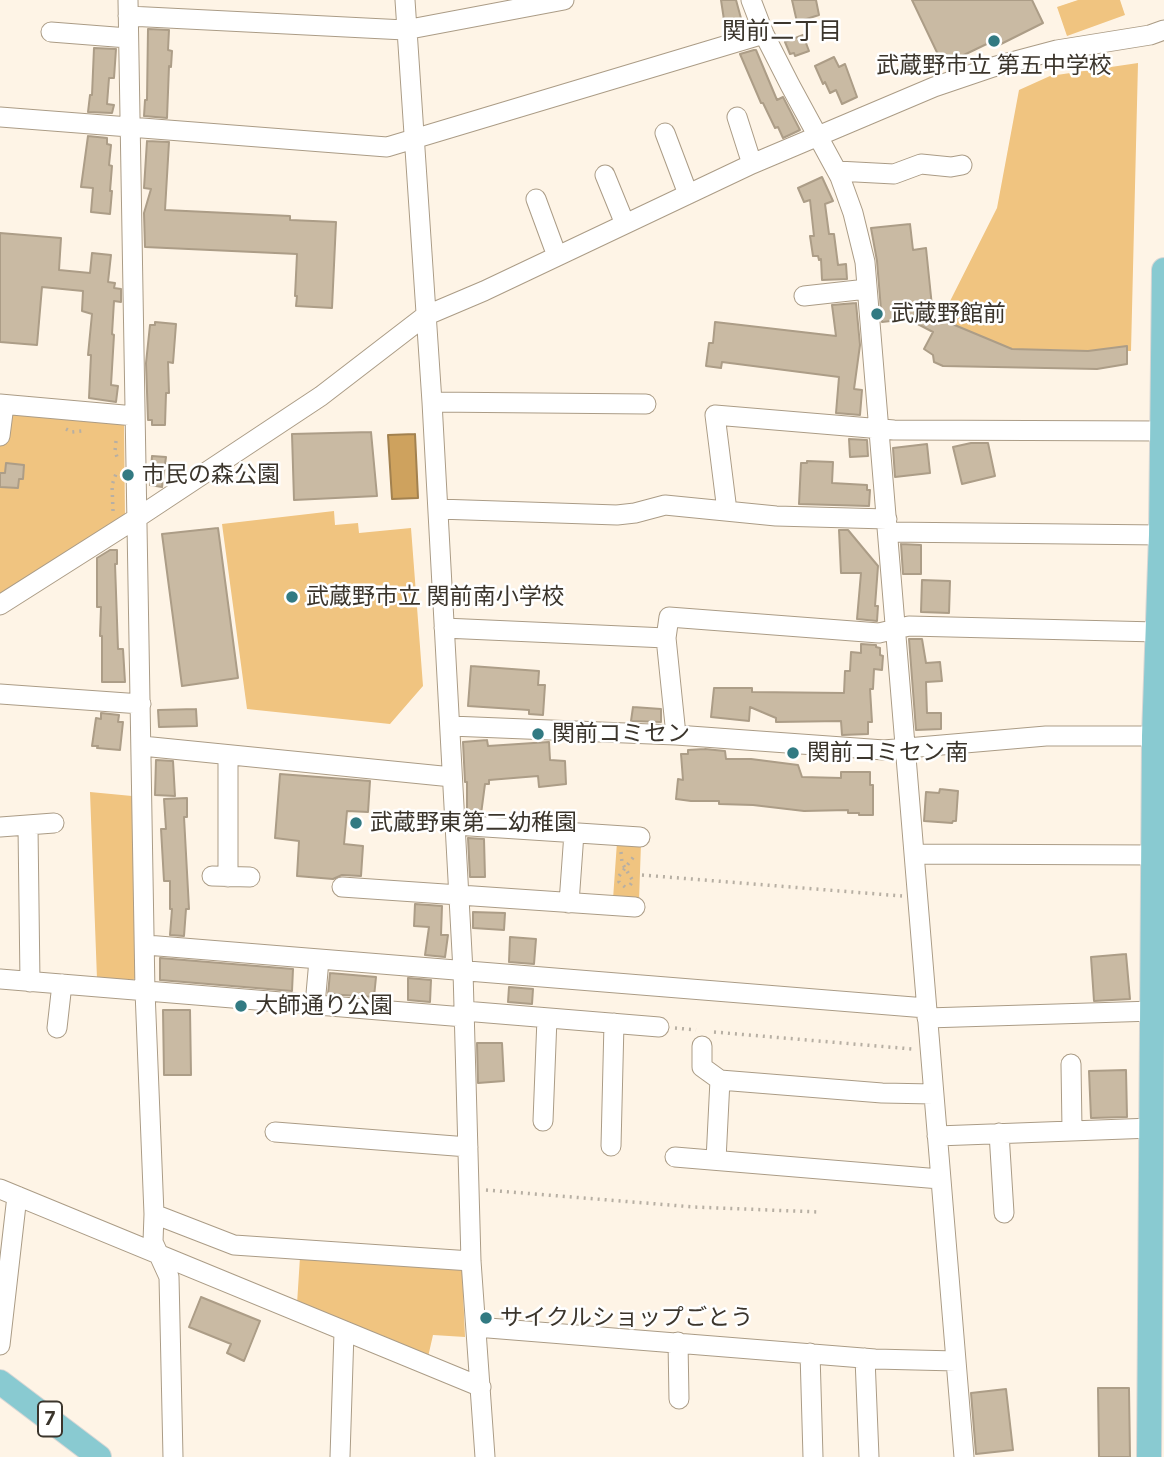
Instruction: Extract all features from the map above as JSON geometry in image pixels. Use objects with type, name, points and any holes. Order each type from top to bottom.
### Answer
[{"type":"main road","points":[[1149,1457],[1154,736],[1161,536],[1164,271]]},
{"type":"main road","name":"7","points":[[0,1382],[99,1457]]},
{"type":"street","points":[[405,0],[450,726],[463,971],[471,1261],[485,1457]]},
{"type":"street","points":[[173,1457],[169,1277],[153,1242],[145,991],[128,8],[405,30],[564,0]]},
{"type":"street","points":[[751,0],[764,34],[837,171],[853,213],[865,262],[964,1457]]},
{"type":"street","points":[[0,605],[321,396],[425,316],[752,163],[934,87],[993,67],[1070,48],[1150,35],[1164,30]]},
{"type":"street","points":[[51,32],[128,38]]},
{"type":"street","points":[[0,117],[387,147],[764,34]]},
{"type":"street","points":[[737,117],[752,163]]},
{"type":"street","points":[[665,133],[688,194]]},
{"type":"street","points":[[837,171],[894,174],[921,164],[951,167],[962,165]]},
{"type":"street","points":[[606,175],[625,223]]},
{"type":"street","points":[[536,199],[557,256]]},
{"type":"street","points":[[804,296],[867,289]]},
{"type":"street","points":[[432,402],[646,404]]},
{"type":"street","points":[[0,436],[2,405],[135,416]]},
{"type":"street","points":[[727,511],[715,415],[894,430],[1162,430]]},
{"type":"street","points":[[438,509],[617,515],[664,505],[888,526],[1161,536]]},
{"type":"street","points":[[676,735],[666,638],[669,617],[879,633],[909,626],[1157,632]]},
{"type":"street","points":[[444,628],[666,638]]},
{"type":"street","points":[[0,694],[141,704]]},
{"type":"street","points":[[450,726],[676,735],[904,750],[1046,736],[1154,736]]},
{"type":"street","points":[[142,746],[452,777]]},
{"type":"street","points":[[228,755],[220,876],[250,877]]},
{"type":"street","points":[[0,827],[54,823]]},
{"type":"street","points":[[455,825],[574,833],[638,843]]},
{"type":"street","points":[[28,827],[30,982]]},
{"type":"street","points":[[569,903],[574,833]]},
{"type":"street","points":[[914,854],[1154,855]]},
{"type":"street","points":[[342,887],[569,903],[629,899]]},
{"type":"street","points":[[146,945],[927,1013],[1154,1011]]},
{"type":"street","points":[[315,1005],[320,960]]},
{"type":"street","points":[[0,979],[315,1005],[659,1027]]},
{"type":"street","points":[[57,1028],[62,984]]},
{"type":"street","points":[[543,1121],[547,1018]]},
{"type":"street","points":[[611,1146],[614,1023]]},
{"type":"street","points":[[704,1036],[702,1067],[720,1080],[882,1093],[933,1094]]},
{"type":"street","points":[[1071,1064],[1073,1129]]},
{"type":"street","points":[[716,1160],[720,1080]]},
{"type":"street","points":[[937,1136],[1152,1128]]},
{"type":"street","points":[[275,1132],[468,1147]]},
{"type":"street","points":[[999,1133],[1004,1213]]},
{"type":"street","points":[[675,1157],[940,1179]]},
{"type":"street","points":[[0,1345],[9,1193],[481,1387]]},
{"type":"street","points":[[154,1213],[234,1245],[471,1261]]},
{"type":"street","points":[[476,1327],[865,1358],[956,1361]]},
{"type":"street","points":[[341,1457],[344,1332]]},
{"type":"street","points":[[678,1342],[679,1399]]},
{"type":"street","points":[[810,1353],[813,1457]]},
{"type":"street","points":[[865,1358],[869,1457]]},
{"type":"path","points":[[118,436],[115,451],[118,459]]},
{"type":"path","points":[[109,518],[113,511],[112,485],[118,468]]},
{"type":"path","points":[[629,899],[627,888],[619,882],[619,876],[635,856],[638,843]]},
{"type":"path","points":[[624,850],[620,858],[633,881],[627,888]]},
{"type":"path","points":[[642,875],[917,897]]},
{"type":"path","points":[[627,888],[629,899]]},
{"type":"path","points":[[659,1027],[704,1036],[930,1051]]},
{"type":"path","points":[[471,1189],[694,1207],[819,1212]]},
{"type":"shaded area","points":[[1078,0],[1120,0],[1125,15],[1067,36],[1057,7]]},
{"type":"shaded area","points":[[1138,63],[1131,351],[1012,349],[941,319],[997,208],[1019,90],[1050,76]]},
{"type":"shaded area","points":[[0,411],[124,422],[125,519],[0,598]]},
{"type":"shaded area","points":[[415,434],[418,498],[392,499],[388,435]]},
{"type":"shaded area","points":[[334,511],[335,525],[358,523],[359,533],[411,528],[423,686],[390,724],[247,709],[222,524]]},
{"type":"shaded area","points":[[90,792],[132,796],[137,976],[131,982],[97,979]]},
{"type":"shaded area","points":[[617,842],[641,843],[639,901],[613,899]]},
{"type":"shaded area","points":[[300,1257],[462,1268],[465,1337],[433,1335],[428,1357],[297,1304]]},
{"type":"building","points":[[721,0],[736,0],[742,22],[746,21],[748,26],[726,33]]},
{"type":"building","points":[[792,0],[816,0],[819,15],[797,22]]},
{"type":"building","points":[[912,0],[1032,0],[1043,23],[997,46],[995,40],[943,65]]},
{"type":"building","points":[[148,29],[169,30],[168,50],[172,51],[167,118],[144,116],[147,100]]},
{"type":"building","points":[[803,35],[809,51],[795,56],[794,53],[790,54],[785,42]]},
{"type":"building","points":[[94,48],[116,49],[114,78],[109,78],[107,104],[114,105],[112,113],[88,112],[92,95]]},
{"type":"building","points":[[756,50],[777,100],[783,97],[800,130],[783,138],[761,103],[740,54]]},
{"type":"building","points":[[834,57],[839,67],[845,64],[857,97],[842,104],[836,90],[830,93],[825,82],[823,84],[815,66]]},
{"type":"building","points":[[88,136],[107,138],[107,144],[111,145],[110,214],[91,212],[93,188],[81,187]]},
{"type":"building","points":[[147,141],[169,142],[165,210],[290,216],[290,220],[336,222],[332,308],[296,306],[297,254],[145,247],[144,213],[151,189],[144,188]]},
{"type":"building","points":[[822,177],[833,201],[825,204],[829,234],[834,234],[838,265],[846,264],[847,279],[822,280],[821,259],[813,256],[810,200],[804,202],[798,188]]},
{"type":"building","points":[[910,224],[913,250],[926,248],[933,316],[1012,349],[1088,351],[1127,346],[1127,364],[1097,369],[943,366],[934,362],[933,355],[924,349],[933,332],[908,319],[882,322],[877,261],[871,228]]},
{"type":"building","points":[[0,233],[61,238],[59,270],[90,273],[92,253],[111,255],[108,282],[115,283],[114,288],[121,289],[121,302],[114,301],[112,334],[111,385],[118,386],[116,402],[89,398],[91,355],[88,355],[92,314],[82,311],[83,291],[42,287],[37,345],[0,342]]},
{"type":"building","points":[[856,303],[860,345],[854,389],[862,390],[860,415],[836,413],[839,377],[722,362],[721,368],[706,366],[709,343],[713,343],[715,322],[836,336],[832,305]]},
{"type":"building","points":[[155,322],[176,324],[173,363],[168,362],[169,393],[166,393],[165,425],[152,425],[152,420],[148,420],[146,363],[150,325],[155,325]]},
{"type":"building","points":[[371,432],[377,496],[294,500],[292,434]]},
{"type":"building","points":[[849,439],[867,440],[868,456],[850,457]]},
{"type":"building","points":[[988,443],[995,476],[962,484],[953,447]]},
{"type":"building","points":[[927,444],[930,473],[895,477],[893,448]]},
{"type":"building","points":[[152,456],[166,457],[162,487],[150,485]]},
{"type":"building","points":[[833,462],[832,483],[867,485],[867,490],[870,490],[869,506],[799,504],[801,463]]},
{"type":"building","points":[[6,463],[24,465],[23,479],[19,479],[18,488],[0,487],[0,473],[5,473]]},
{"type":"building","points":[[218,528],[238,678],[182,686],[162,534]]},
{"type":"building","points":[[839,530],[848,530],[878,566],[875,606],[878,606],[877,621],[857,619],[861,573],[841,573]]},
{"type":"building","points":[[901,544],[921,545],[921,574],[903,574]]},
{"type":"building","points":[[110,550],[117,550],[115,564],[118,649],[123,649],[125,682],[102,682],[97,558]]},
{"type":"building","points":[[922,580],[950,581],[949,613],[921,612]]},
{"type":"building","points":[[909,639],[922,639],[926,663],[940,662],[942,681],[926,682],[927,713],[941,713],[941,729],[916,730]]},
{"type":"building","points":[[861,644],[876,645],[883,656],[882,670],[874,669],[873,689],[870,689],[872,722],[868,722],[868,734],[842,735],[841,721],[776,722],[776,718],[750,707],[749,721],[711,717],[714,688],[752,688],[752,692],[844,693],[845,671],[850,671],[851,652],[861,653]]},
{"type":"building","points":[[471,666],[539,671],[538,685],[545,685],[543,715],[529,714],[529,710],[468,706]]},
{"type":"building","points":[[633,707],[661,709],[661,722],[631,721]]},
{"type":"building","points":[[196,709],[197,726],[159,727],[158,710]]},
{"type":"building","points":[[101,713],[119,715],[118,722],[123,722],[120,750],[92,746],[96,718],[101,719]]},
{"type":"building","points":[[487,740],[488,746],[549,742],[550,760],[565,761],[566,784],[539,787],[538,776],[489,780],[489,784],[485,784],[481,814],[467,813],[463,742]]},
{"type":"building","points":[[688,750],[725,751],[726,759],[798,765],[802,777],[841,778],[841,772],[870,772],[873,815],[848,813],[848,810],[804,811],[676,799],[678,779],[683,780],[681,754],[688,754]]},
{"type":"building","points":[[156,760],[173,761],[175,796],[155,795]]},
{"type":"building","points":[[280,774],[370,781],[368,812],[347,811],[344,844],[363,846],[361,876],[342,875],[333,879],[297,876],[299,841],[275,838]]},
{"type":"building","points":[[940,789],[958,791],[956,821],[952,823],[924,821],[926,792],[939,793]]},
{"type":"building","points":[[187,798],[187,817],[184,817],[189,909],[186,909],[184,936],[170,935],[170,881],[164,881],[161,829],[166,829],[164,799]]},
{"type":"building","points":[[468,838],[484,839],[485,877],[470,877]]},
{"type":"building","points":[[415,904],[442,906],[441,935],[448,935],[445,957],[425,955],[429,927],[414,926]]},
{"type":"building","points":[[473,912],[505,913],[504,930],[473,928]]},
{"type":"building","points":[[510,937],[536,939],[534,964],[509,962]]},
{"type":"building","points":[[1126,954],[1130,999],[1094,1001],[1091,957]]},
{"type":"building","points":[[160,958],[293,969],[292,991],[160,980]]},
{"type":"building","points":[[330,973],[376,977],[374,997],[328,994]]},
{"type":"building","points":[[408,978],[431,980],[430,1002],[408,1000]]},
{"type":"building","points":[[509,987],[533,989],[532,1004],[508,1002]]},
{"type":"building","points":[[163,1010],[190,1010],[191,1075],[164,1075]]},
{"type":"building","points":[[477,1043],[502,1043],[504,1081],[478,1083]]},
{"type":"building","points":[[1126,1070],[1127,1117],[1091,1118],[1089,1071]]},
{"type":"building","points":[[201,1297],[260,1321],[244,1361],[227,1353],[231,1344],[189,1327]]},
{"type":"building","points":[[1098,1388],[1129,1388],[1130,1457],[1099,1457]]},
{"type":"building","points":[[1006,1389],[1013,1450],[976,1454],[971,1393]]},
{"type":"place","name":"武蔵野市立 第五中学校","points":[[994,41]]},
{"type":"place","name":"武蔵野館前","points":[[877,314]]},
{"type":"place","name":"市民の森公園","points":[[128,475]]},
{"type":"place","name":"武蔵野市立 関前南小学校","points":[[292,597]]},
{"type":"place","name":"関前コミセン","points":[[538,734]]},
{"type":"place","name":"関前コミセン南","points":[[793,753]]},
{"type":"place","name":"武蔵野東第二幼稚園","points":[[356,823]]},
{"type":"place","name":"大師通り公園","points":[[241,1006]]},
{"type":"place","name":"サイクルショップごとう","points":[[486,1318]]},
{"type":"district","name":"関前二丁目","points":[[782,32]]}]
